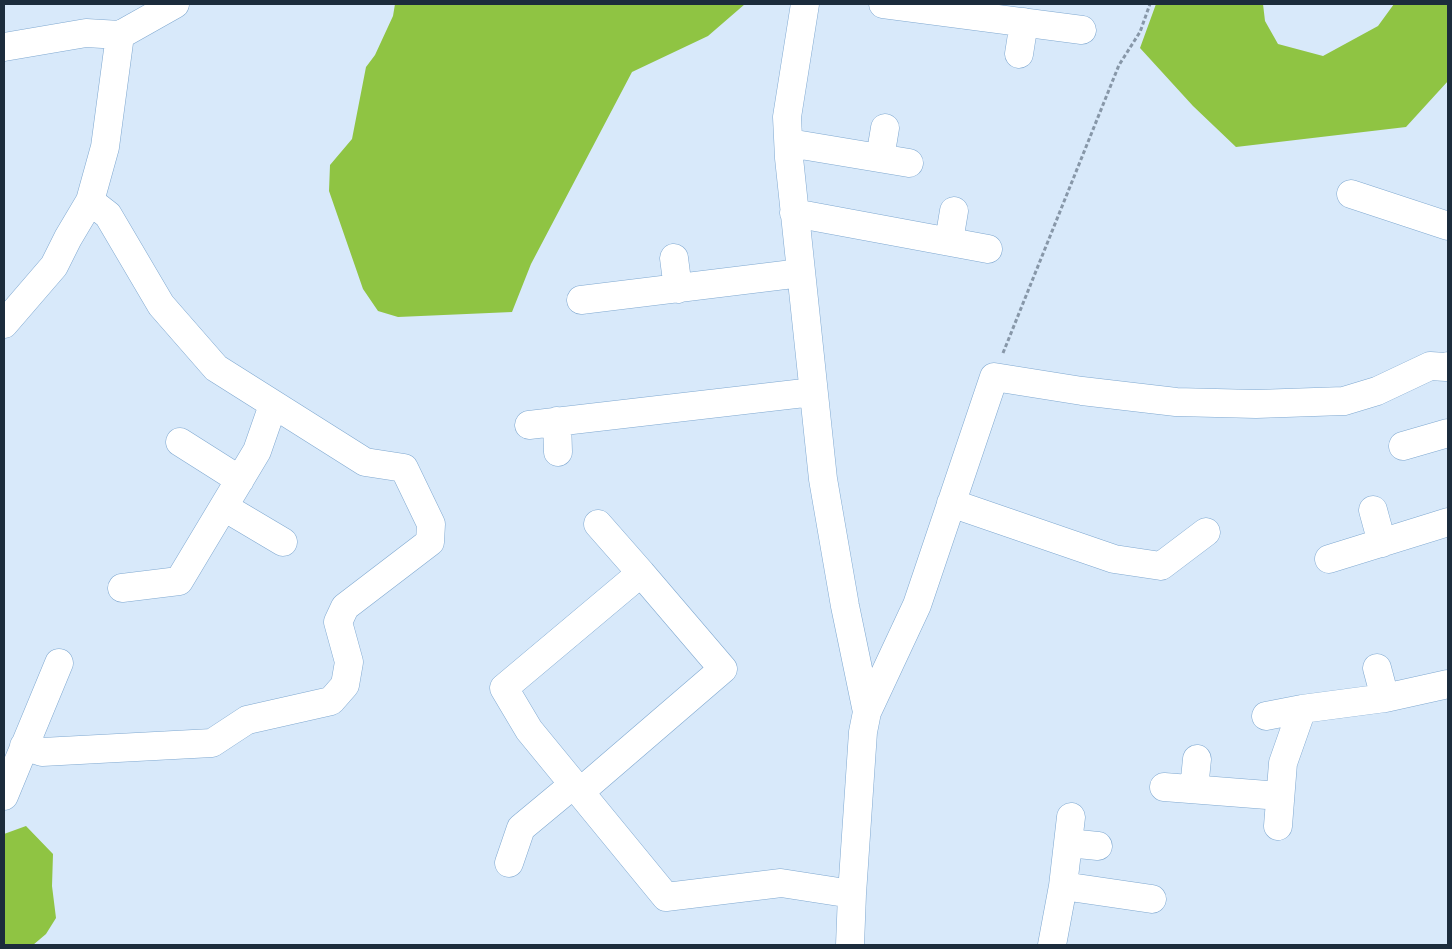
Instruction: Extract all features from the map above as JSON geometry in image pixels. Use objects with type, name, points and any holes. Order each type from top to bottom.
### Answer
[{"type":"street","points":[[4,46],[86,33],[120,35],[175,4]]},
{"type":"street","points":[[805,4],[787,117],[789,158],[825,489],[845,606],[867,712]]},
{"type":"street","points":[[883,4],[1082,30]]},
{"type":"street","points":[[1019,54],[1024,22]]},
{"type":"street","points":[[6,316],[54,266],[90,201],[105,147],[120,35]]},
{"type":"street","points":[[880,158],[885,128]]},
{"type":"street","points":[[789,143],[909,163]]},
{"type":"street","points":[[1351,194],[1448,226]]},
{"type":"street","points":[[24,746],[42,752],[212,743],[247,720],[331,701],[345,685],[349,662],[338,622],[345,607],[430,542],[431,524],[404,468],[365,462],[216,368],[161,305],[108,215],[90,201]]},
{"type":"street","points":[[949,241],[954,211]]},
{"type":"street","points":[[794,213],[988,248]]},
{"type":"street","points":[[674,258],[678,288]]},
{"type":"street","points":[[581,300],[801,273]]},
{"type":"street","points":[[850,945],[863,732],[867,712],[917,605],[994,377],[1082,391],[1176,402],[1256,404],[1344,401],[1377,391],[1430,366],[1447,368]]},
{"type":"street","points":[[529,425],[813,392]]},
{"type":"street","points":[[122,588],[179,581],[257,451],[273,405]]},
{"type":"street","points":[[556,421],[558,452]]},
{"type":"street","points":[[1403,446],[1448,433]]},
{"type":"street","points":[[180,442],[240,480]]},
{"type":"street","points":[[951,503],[1114,559],[1162,566],[1206,532]]},
{"type":"street","points":[[224,507],[283,542]]},
{"type":"street","points":[[1373,510],[1382,543]]},
{"type":"street","points":[[1330,559],[1448,522]]},
{"type":"street","points":[[510,863],[521,828],[577,788],[723,669],[598,524]]},
{"type":"street","points":[[641,573],[504,688],[529,730],[666,897],[781,883],[852,894]]},
{"type":"street","points":[[4,796],[59,663]]},
{"type":"street","points":[[1377,668],[1385,698]]},
{"type":"street","points":[[1266,716],[1302,709],[1385,698],[1448,684]]},
{"type":"street","points":[[1278,826],[1283,763],[1302,709]]},
{"type":"street","points":[[1194,789],[1197,759]]},
{"type":"street","points":[[1164,786],[1280,796]]},
{"type":"street","points":[[1054,945],[1069,830],[1098,846]]},
{"type":"street","points":[[1063,886],[1152,900]]},
{"type":"path","points":[[994,377],[1119,65],[1140,32],[1150,4]]},
{"type":"green space","points":[[395,4],[745,4],[708,36],[632,72],[531,264],[512,312],[398,317],[378,311],[363,289],[329,191],[330,165],[352,139],[366,67],[375,55],[393,16]]},
{"type":"green space","points":[[1156,4],[1263,4],[1265,21],[1278,44],[1323,56],[1378,26],[1394,4],[1448,4],[1448,81],[1406,127],[1236,147],[1193,106],[1140,48]]},
{"type":"green space","points":[[26,826],[53,854],[52,886],[56,918],[46,934],[33,945],[4,945],[4,834]]}]
